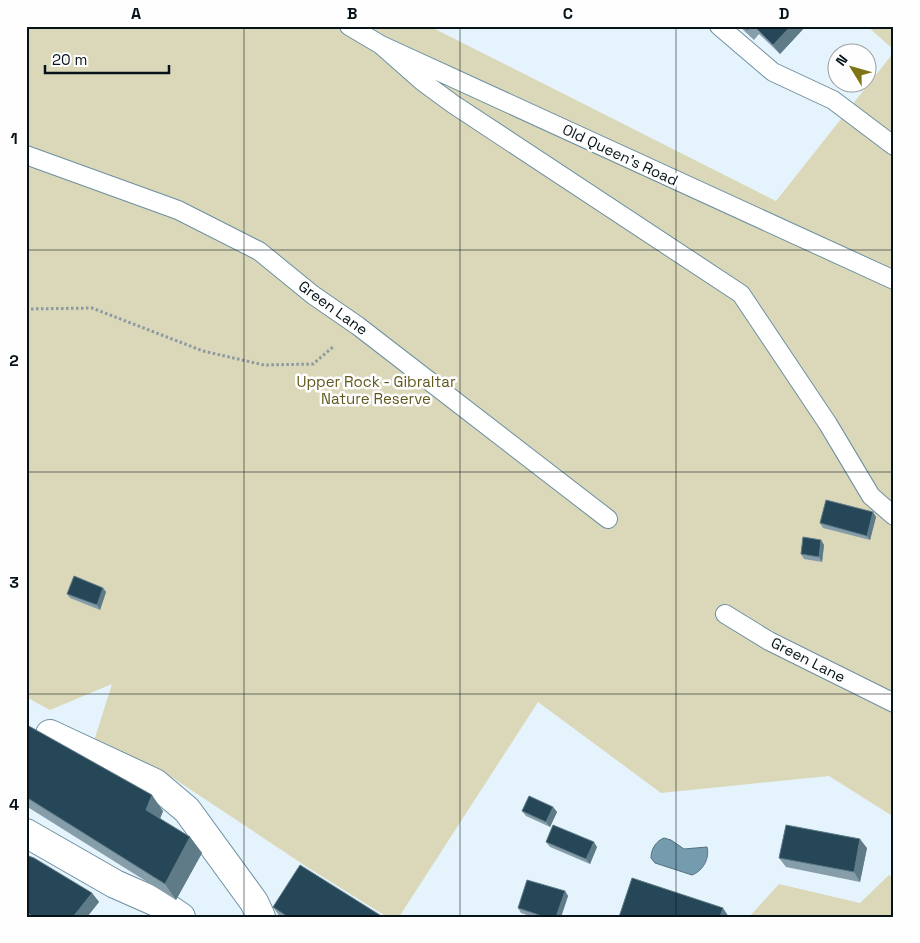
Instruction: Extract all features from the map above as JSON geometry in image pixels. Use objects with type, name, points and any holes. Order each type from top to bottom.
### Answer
[{"type":"street","points":[[50,734],[155,783],[187,810],[254,902],[262,917]]},
{"type":"street","points":[[26,833],[68,855],[116,884],[165,906],[181,917]]},
{"type":"lane","name":"Old Queen's Road","points":[[349,26],[382,45],[894,280]]},
{"type":"lane","points":[[719,26],[773,72],[833,100],[894,146]]},
{"type":"lane","points":[[382,45],[423,82],[446,98],[741,294],[828,424],[870,496],[894,516]]},
{"type":"lane","name":"Green Lane","points":[[26,156],[178,210],[259,251],[313,295],[358,326],[608,519]]},
{"type":"lane","name":"Green Lane","points":[[725,614],[769,641],[894,703]]},
{"type":"path","points":[[26,309],[92,308],[203,352],[264,365],[313,364]]},
{"type":"green space","name":"Upper Rock - Gibraltar Nature Reserve","points":[[26,26],[429,26],[776,201],[862,92],[878,92],[878,72],[894,52],[894,817],[829,776],[661,793],[538,702],[399,917],[387,917],[307,867],[164,772],[94,741],[112,684],[50,710],[26,697]]},
{"type":"green space","points":[[867,26],[894,26],[894,50]]},
{"type":"green space","points":[[889,875],[894,878],[894,917],[749,917],[779,884],[860,903]]},
{"type":"water","points":[[664,838],[671,840],[684,849],[707,847],[706,860],[702,867],[692,875],[655,863],[651,858],[652,851],[656,843]]},
{"type":"building","points":[[743,26],[752,26],[747,30]]},
{"type":"building","points":[[754,26],[791,26],[773,45]]},
{"type":"building","points":[[826,500],[873,512],[867,536],[820,523]]},
{"type":"building","points":[[803,537],[821,540],[819,557],[801,554]]},
{"type":"building","points":[[74,576],[103,588],[97,605],[67,594]]},
{"type":"building","points":[[27,725],[152,795],[146,810],[190,837],[165,884],[26,797]]},
{"type":"building","points":[[529,796],[553,807],[546,822],[522,811]]},
{"type":"building","points":[[553,825],[594,842],[586,859],[546,842]]},
{"type":"building","points":[[786,825],[860,839],[854,872],[779,858]]},
{"type":"building","points":[[26,855],[92,893],[73,917],[34,917],[26,912]]},
{"type":"building","points":[[300,865],[383,917],[288,917],[273,907]]},
{"type":"building","points":[[632,878],[723,908],[720,917],[619,917]]},
{"type":"building","points":[[527,880],[565,891],[556,917],[545,917],[518,908]]}]
